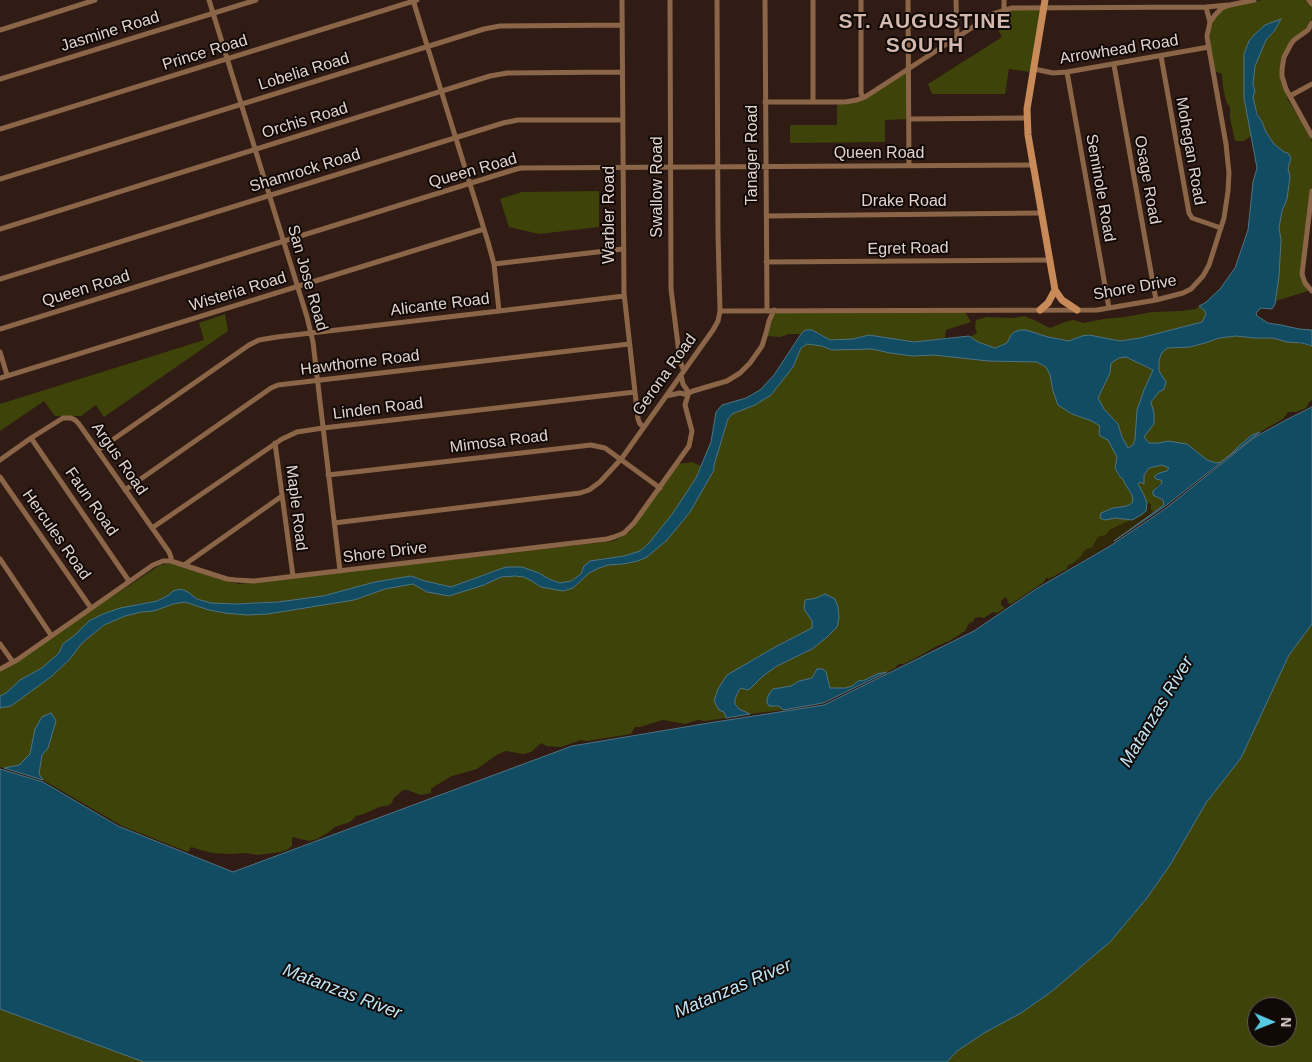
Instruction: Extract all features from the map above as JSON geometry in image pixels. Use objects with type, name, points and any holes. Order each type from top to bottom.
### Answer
[{"type":"street","points":[[0,30],[95,0]]},
{"type":"street","name":"San Jose Road","points":[[209,0],[311,333],[340,571]]},
{"type":"street","name":"Jasmine Road","points":[[0,79],[256,0]]},
{"type":"street","name":"Alicante Road","points":[[98,450],[249,345],[259,340],[498,311],[494,264],[414,0]]},
{"type":"street","name":"Prince Road","points":[[0,129],[414,0]]},
{"type":"street","name":"Warbler Road","points":[[622,0],[624,296],[638,419],[644,427]]},
{"type":"street","name":"Swallow Road","points":[[670,0],[671,289],[683,384],[690,393],[727,381],[746,369],[762,346],[768,321],[774,310]]},
{"type":"street","name":"Gerona Road","points":[[334,523],[580,493],[589,490],[600,482],[644,427],[713,330],[718,321],[720,311],[717,0]]},
{"type":"street","name":"Tanager Road","points":[[765,0],[767,310]]},
{"type":"street","points":[[813,0],[813,102]]},
{"type":"street","points":[[861,0],[861,93],[863,98]]},
{"type":"street","points":[[908,0],[909,166]]},
{"type":"street","points":[[956,0],[956,38]]},
{"type":"street","points":[[1004,0],[1004,10]]},
{"type":"street","points":[[1101,0],[1101,7]]},
{"type":"street","points":[[1148,0],[1148,7]]},
{"type":"street","points":[[765,102],[845,102],[863,98],[990,16],[1016,7],[1044,4],[1101,7],[1206,7],[1250,0]]},
{"type":"street","points":[[1309,0],[1312,4]]},
{"type":"street","points":[[1044,4],[1027,118],[1028,135],[1055,290],[1066,304],[1077,310]]},
{"type":"street","points":[[1210,22],[1218,11],[1228,5]]},
{"type":"street","name":"Shore Drive","points":[[720,311],[1077,310],[1109,308],[1156,300],[1183,293],[1190,289],[1200,280],[1209,265],[1221,228],[1228,191],[1229,173],[1226,144],[1209,47],[1210,22],[1206,7]]},
{"type":"street","points":[[1312,24],[1308,30],[1294,40],[1287,50],[1283,62],[1282,76],[1286,89],[1312,136]]},
{"type":"street","name":"Lobelia Road","points":[[0,179],[484,29],[500,26],[622,25]]},
{"type":"street","points":[[1302,34],[1312,29]]},
{"type":"street","name":"Arrowhead Road","points":[[1034,69],[1053,73],[1067,72],[1209,47]]},
{"type":"street","name":"Mohegan Road","points":[[1161,56],[1188,213],[1192,218],[1221,228]]},
{"type":"street","name":"Osage Road","points":[[1114,65],[1156,300]]},
{"type":"street","name":"Orchis Road","points":[[0,229],[490,76],[506,73],[622,72]]},
{"type":"street","name":"Seminole Road","points":[[1067,72],[1109,308]]},
{"type":"street","points":[[1290,96],[1312,84]]},
{"type":"street","points":[[909,119],[1027,118]]},
{"type":"street","name":"Shamrock Road","points":[[0,279],[512,121],[622,120]]},
{"type":"street","name":"Queen Road","points":[[0,328],[522,168],[1033,165]]},
{"type":"street","points":[[1312,191],[1302,274],[1305,283],[1312,290]]},
{"type":"street","name":"Drake Road","points":[[766,216],[1041,213]]},
{"type":"street","name":"Wisteria Road","points":[[0,378],[484,229]]},
{"type":"street","points":[[1305,248],[1312,247]]},
{"type":"street","points":[[494,264],[623,249]]},
{"type":"street","name":"Egret Road","points":[[766,262],[1050,260]]},
{"type":"street","points":[[1040,310],[1048,303],[1055,290]]},
{"type":"street","points":[[498,311],[624,296]]},
{"type":"street","name":"Hawthorne Road","points":[[125,490],[275,386],[629,344]]},
{"type":"street","points":[[0,352],[7,375]]},
{"type":"street","name":"Linden Road","points":[[152,528],[275,443],[298,432],[635,392]]},
{"type":"street","name":"Shore Drive","points":[[171,561],[227,579],[254,581],[614,537],[624,533],[634,523],[687,450],[692,436],[692,426],[685,405],[688,395],[680,393],[666,396]]},
{"type":"street","name":"Argus Road","points":[[0,460],[63,418],[71,418],[79,424],[98,450],[169,552],[172,557],[171,561]]},
{"type":"street","name":"Faun Road","points":[[31,438],[129,581]]},
{"type":"street","name":"Maple Road","points":[[275,443],[293,576]]},
{"type":"street","name":"Mimosa Road","points":[[328,475],[590,445],[605,448],[660,488]]},
{"type":"street","name":"Hercules Road","points":[[0,477],[91,608]]},
{"type":"street","points":[[184,565],[282,496]]},
{"type":"street","points":[[0,559],[52,636]]},
{"type":"street","points":[[0,669],[52,636],[154,565],[163,561],[171,561]]},
{"type":"street","points":[[0,644],[13,662]]},
{"type":"green space","points":[[1262,0],[1309,0],[1312,6],[1312,18],[1308,28],[1297,36],[1281,65],[1288,100],[1303,123],[1312,142],[1312,193],[1301,277],[1308,291],[1276,301],[1281,240],[1279,228],[1282,211],[1287,199],[1290,177],[1288,168],[1291,158],[1274,144],[1266,132],[1255,106],[1253,84],[1255,66],[1266,40],[1275,30],[1280,20],[1265,25],[1255,34],[1249,41],[1244,54],[1244,98],[1251,136],[1244,141],[1235,141],[1222,74],[1213,70],[1210,55],[1210,23],[1221,8]]},
{"type":"green space","points":[[1042,7],[1031,72],[1009,69],[1005,94],[932,94],[928,84],[1002,37],[990,15],[1004,9]]},
{"type":"green space","points":[[908,69],[910,119],[885,120],[885,142],[790,143],[790,125],[837,125],[837,103],[853,102]]},
{"type":"green space","points":[[599,191],[599,227],[539,234],[509,227],[500,199],[522,192]]},
{"type":"green space","points":[[1199,306],[1206,315],[1202,322],[1140,338],[1120,341],[1089,335],[1069,341],[1020,330],[1011,335],[1007,343],[995,348],[978,342],[969,336],[977,333],[975,327],[976,320],[987,317],[1013,318],[1024,316],[1050,328],[1074,320],[1083,323],[1152,312],[1196,309]]},
{"type":"green space","points":[[965,312],[971,322],[946,330],[945,338],[915,342],[869,335],[853,339],[830,340],[812,330],[805,330],[801,334],[789,334],[780,337],[766,336],[769,315],[774,313]]},
{"type":"green space","points":[[225,314],[228,331],[104,417],[96,405],[81,416],[55,416],[44,401],[0,431],[0,404],[204,340],[199,323]]},
{"type":"green space","points":[[1236,336],[1273,338],[1312,346],[1312,400],[1306,408],[1296,412],[1288,412],[1283,419],[1252,435],[1221,462],[1216,463],[1207,460],[1187,444],[1168,441],[1149,443],[1144,437],[1154,413],[1151,402],[1159,392],[1159,361],[1161,354],[1167,348],[1190,347],[1219,338]]},
{"type":"green space","points":[[807,344],[833,350],[872,349],[913,356],[934,355],[988,361],[1037,362],[1046,367],[1050,375],[1053,391],[1072,414],[1100,426],[1099,432],[1108,440],[1117,457],[1115,468],[1119,477],[1123,478],[1133,499],[1132,503],[1127,506],[1113,508],[1101,513],[1105,520],[1116,518],[1132,520],[1111,529],[1106,535],[1098,537],[1092,548],[1087,549],[1082,556],[1068,565],[1067,569],[1049,579],[1046,578],[1044,582],[1011,604],[1008,603],[1007,598],[1004,598],[1001,601],[1001,605],[1005,608],[997,613],[993,612],[984,618],[975,618],[973,622],[969,623],[965,631],[949,641],[904,664],[899,664],[887,672],[858,681],[852,686],[830,688],[828,680],[817,669],[812,678],[799,681],[791,686],[776,688],[775,707],[779,706],[783,710],[750,714],[739,709],[735,704],[737,693],[741,688],[748,690],[777,666],[812,649],[827,637],[825,594],[816,598],[805,609],[812,621],[812,628],[749,662],[724,712],[726,718],[698,720],[685,724],[663,720],[635,727],[631,734],[587,741],[581,740],[561,747],[547,746],[541,743],[531,752],[523,754],[506,751],[498,754],[477,769],[452,776],[431,789],[431,793],[421,795],[403,790],[394,798],[391,804],[356,816],[350,822],[335,827],[317,839],[309,841],[292,837],[292,846],[280,852],[258,855],[212,853],[191,847],[188,852],[122,826],[43,780],[39,774],[42,755],[48,748],[56,721],[50,713],[42,718],[35,729],[30,754],[19,765],[0,767],[0,708],[11,706],[52,676],[70,659],[82,643],[104,625],[125,616],[154,611],[185,602],[225,613],[268,614],[354,600],[401,585],[413,584],[427,592],[484,585],[501,577],[515,576],[524,577],[541,587],[573,588],[589,573],[599,568],[638,561],[647,557],[667,540],[690,512],[714,470],[728,420],[732,414],[771,395],[793,367],[801,348]]},
{"type":"green space","points":[[1127,357],[1153,370],[1144,390],[1135,440],[1133,445],[1128,448],[1118,424],[1104,409],[1098,398],[1110,373],[1111,363],[1119,358]]},
{"type":"green space","points":[[692,462],[701,466],[696,478],[674,512],[649,544],[640,551],[624,556],[599,559],[584,566],[581,574],[571,581],[560,583],[539,573],[506,567],[451,587],[411,576],[375,582],[304,600],[235,604],[211,603],[197,599],[181,589],[173,591],[157,601],[137,604],[103,614],[89,621],[63,644],[59,653],[42,668],[20,680],[0,696],[0,671],[160,565],[175,563],[218,579],[239,584],[614,541],[630,532],[678,464]]},
{"type":"green space","points":[[1162,465],[1169,468],[1156,479],[1161,480],[1162,483],[1156,486],[1157,498],[1163,500],[1164,505],[1154,513],[1151,510],[1151,504],[1147,503],[1138,484],[1140,482],[1143,483],[1144,475],[1149,468]]},
{"type":"green space","points":[[1312,624],[1312,1062],[947,1062],[957,1051],[984,1033],[1021,1013],[1051,992],[1110,942],[1147,898],[1170,865],[1206,803],[1241,758],[1289,655]]},
{"type":"green space","points":[[0,1009],[140,1060],[144,1062],[0,1062]]},
{"type":"sand","points":[[1147,503],[1151,504],[1151,510],[1154,513],[1109,545],[1067,569],[1068,565],[1072,564],[1083,552],[1092,548],[1098,537],[1106,535],[1109,531],[1146,511]]},
{"type":"water","points":[[1281,19],[1275,30],[1266,40],[1255,66],[1253,84],[1255,91],[1253,97],[1257,114],[1266,132],[1274,144],[1288,153],[1291,158],[1288,168],[1290,177],[1287,199],[1282,211],[1279,228],[1281,240],[1275,304],[1272,309],[1261,308],[1256,313],[1257,316],[1268,323],[1312,330],[1312,346],[1273,338],[1236,336],[1219,338],[1190,347],[1167,348],[1161,354],[1159,361],[1159,371],[1166,382],[1164,389],[1151,402],[1154,424],[1144,437],[1149,443],[1168,441],[1187,444],[1207,460],[1216,463],[1221,462],[1252,435],[1260,432],[1164,507],[1114,541],[1164,505],[1163,500],[1153,495],[1153,491],[1162,483],[1161,480],[1154,477],[1159,473],[1167,471],[1169,468],[1162,465],[1149,468],[1144,475],[1144,484],[1140,482],[1138,484],[1147,503],[1146,511],[1141,515],[1132,520],[1116,518],[1105,520],[1100,518],[1101,513],[1132,503],[1131,493],[1115,468],[1117,457],[1108,440],[1100,436],[1100,426],[1072,414],[1058,405],[1046,367],[1037,362],[988,361],[934,355],[913,356],[872,349],[832,350],[822,346],[807,344],[801,348],[793,367],[771,395],[755,405],[732,414],[728,419],[714,470],[690,512],[667,540],[647,557],[638,561],[599,568],[589,573],[573,588],[563,591],[541,587],[524,577],[515,576],[501,577],[484,585],[449,596],[427,592],[413,584],[385,589],[354,600],[268,614],[225,613],[185,602],[173,604],[154,611],[125,616],[104,625],[82,643],[70,659],[52,676],[11,706],[0,708],[0,696],[20,680],[42,668],[59,653],[63,644],[89,621],[120,608],[157,601],[173,591],[181,589],[197,599],[211,603],[278,602],[323,596],[375,582],[411,576],[451,587],[506,567],[522,567],[560,583],[571,581],[581,574],[584,566],[590,561],[624,556],[640,551],[649,543],[673,513],[696,478],[711,442],[716,412],[722,405],[746,398],[760,390],[774,375],[805,330],[812,330],[830,340],[853,339],[869,335],[914,342],[969,336],[978,342],[995,348],[1007,343],[1014,332],[1020,330],[1069,341],[1089,335],[1120,341],[1140,338],[1202,322],[1206,314],[1199,306],[1220,289],[1235,268],[1248,230],[1253,182],[1257,168],[1244,98],[1244,54],[1249,41],[1265,25]],"holes":[[[1126,357],[1153,370],[1137,410],[1135,440],[1133,445],[1128,448],[1118,424],[1104,409],[1098,398],[1110,373],[1111,363],[1119,358]]]},
{"type":"water","name":"Matanzas River","points":[[1312,407],[1312,624],[1289,655],[1241,758],[1206,803],[1170,865],[1147,898],[1110,942],[1051,992],[1021,1013],[984,1033],[957,1051],[947,1062],[144,1062],[0,1009],[0,769],[43,782],[118,826],[233,872],[572,746],[824,705],[974,631],[1036,589],[1110,546],[1165,509],[1255,437]]},
{"type":"water","points":[[825,594],[835,599],[838,607],[839,618],[837,627],[812,649],[777,666],[748,690],[741,688],[735,699],[735,704],[739,709],[750,714],[726,718],[724,712],[719,710],[714,701],[718,689],[727,675],[812,628],[812,621],[804,609],[805,600]]},
{"type":"water","points":[[817,669],[823,669],[826,672],[830,688],[846,688],[858,681],[887,672],[823,703],[783,710],[779,706],[769,706],[767,699],[773,689],[791,686],[799,681],[812,678]]},
{"type":"water","points":[[51,713],[56,721],[48,748],[42,755],[39,774],[43,780],[4,768],[19,765],[30,754],[35,729],[42,717]]},
{"type":"district","name":"ST. AUGUSTINE SOUTH","points":[[925,34]]}]
